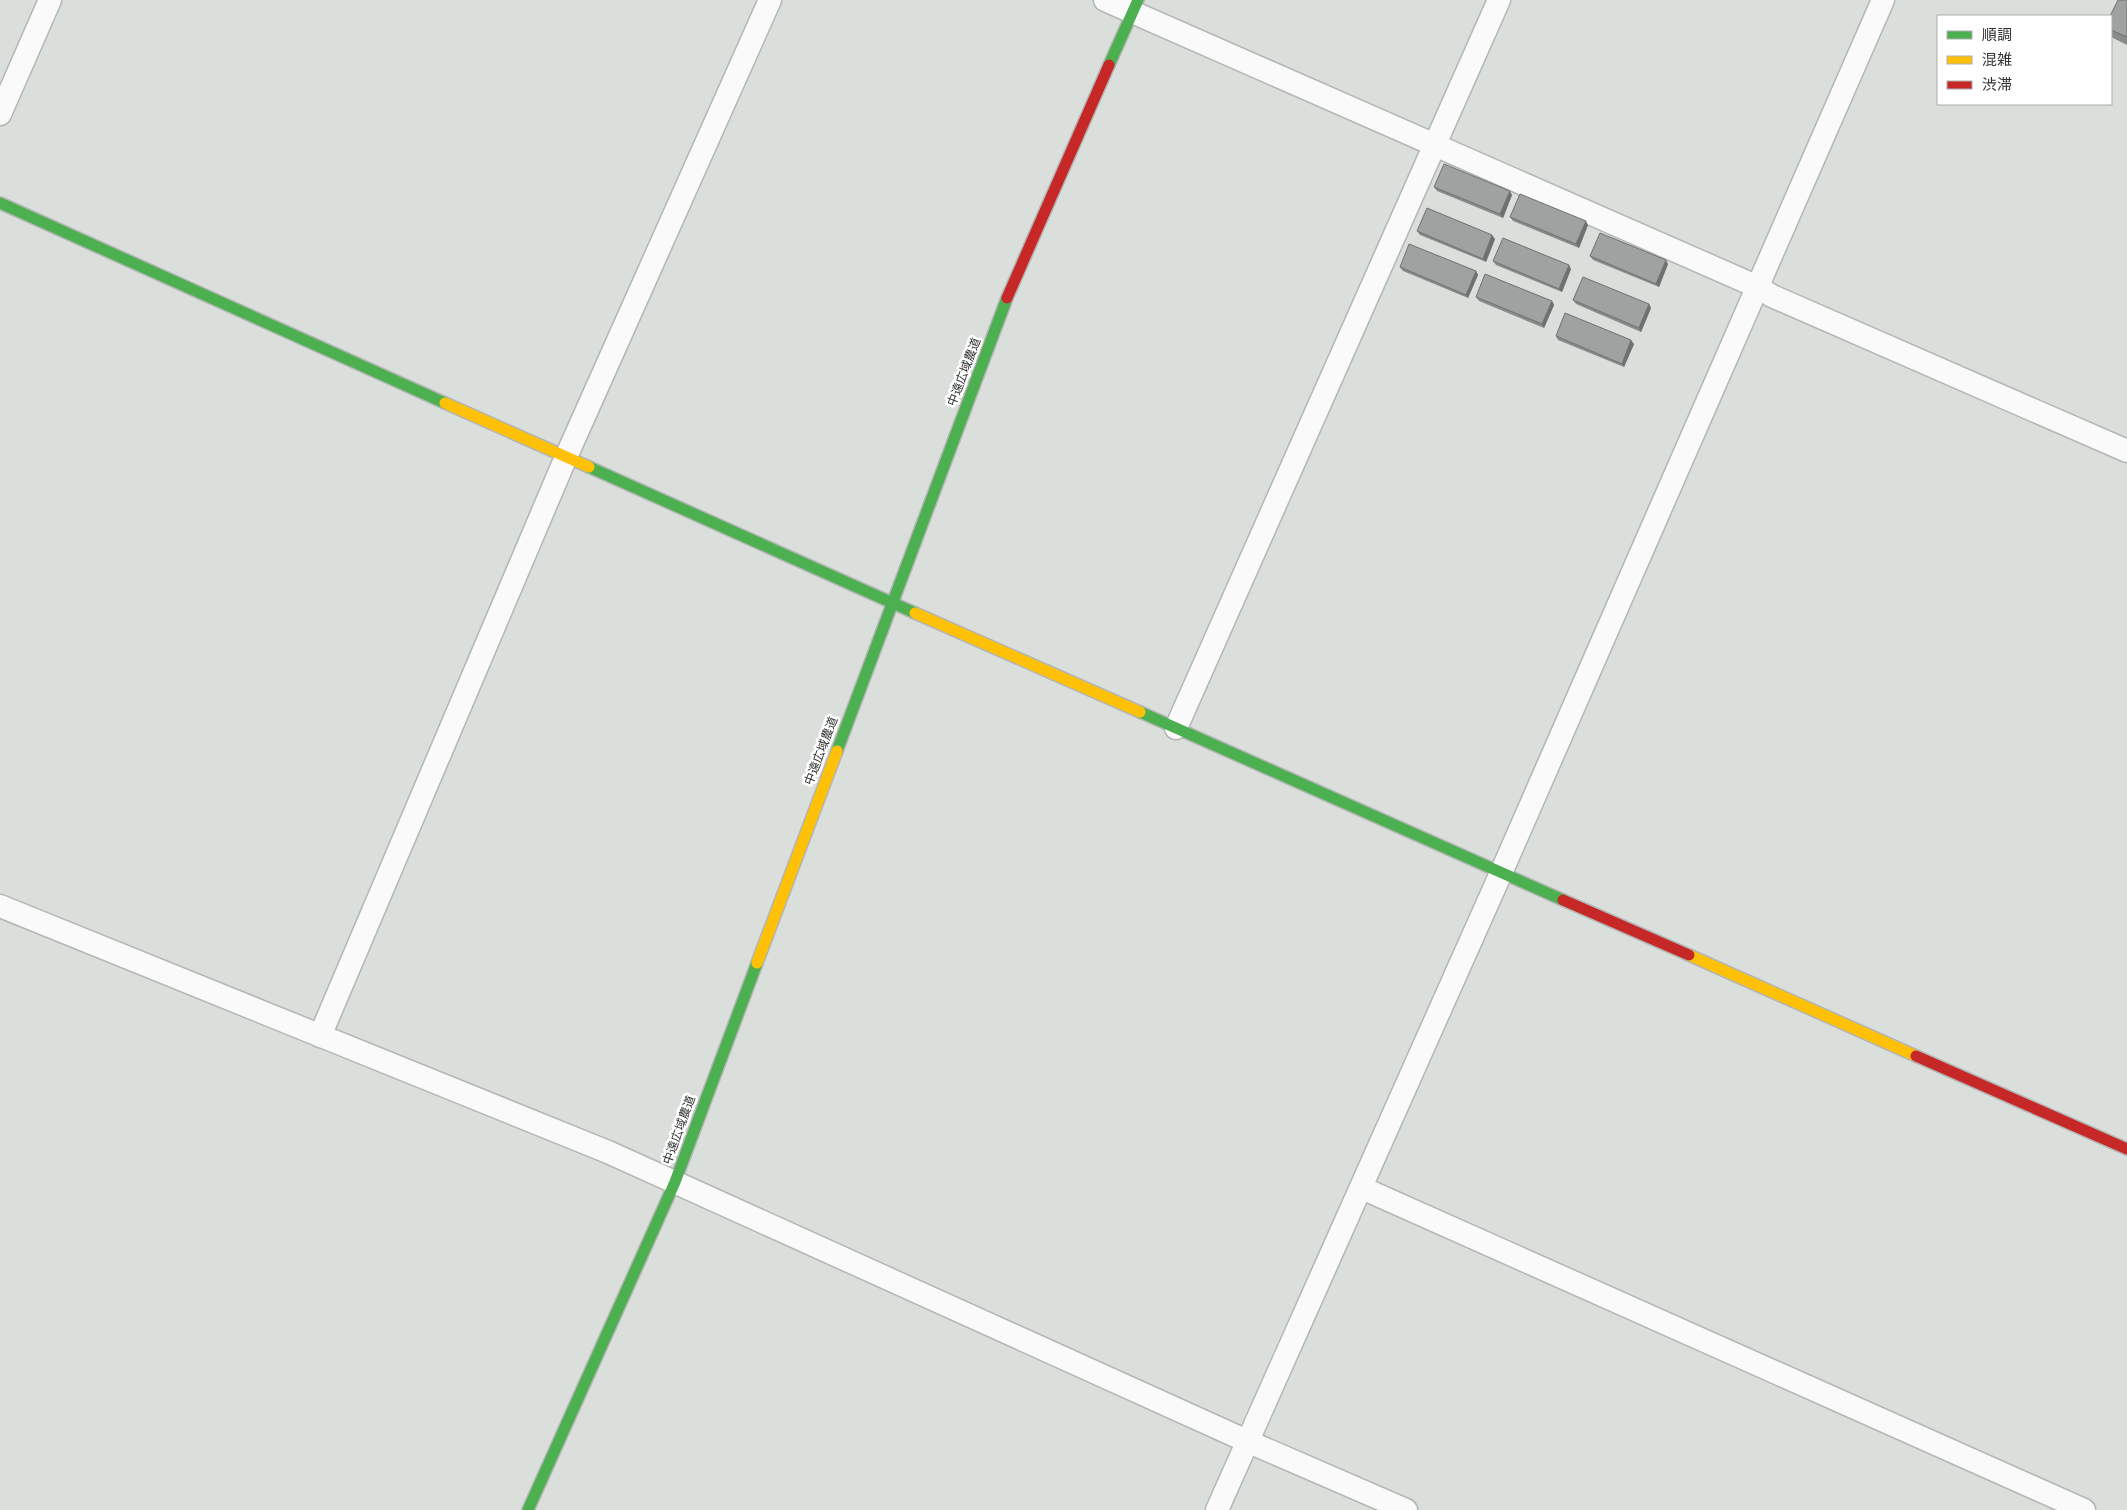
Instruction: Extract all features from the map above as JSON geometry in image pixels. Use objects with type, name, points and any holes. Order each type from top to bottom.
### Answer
[{"type":"street","points":[[0,114],[50,0]]},
{"type":"street","points":[[320,1036],[566,457],[770,0]]},
{"type":"street","points":[[1105,0],[1135,6],[1435,145],[1758,287],[1772,296],[2127,451]]},
{"type":"street","points":[[1176,728],[1499,0]]},
{"type":"street","points":[[1217,1510],[1249,1442],[1501,873],[1883,0]]},
{"type":"street","name":"中遠広域農道","points":[[528,1510],[674,1182],[1004,305],[1135,6]]},
{"type":"street","points":[[0,203],[892,603],[2127,1149]]},
{"type":"street","points":[[0,906],[608,1152],[1249,1442],[1406,1510]]},
{"type":"street","points":[[1362,1188],[2084,1510]]},
{"type":"building","points":[[2118,0],[2127,0],[2127,37],[2112,30],[2110,15]]},
{"type":"building","points":[[1444,164],[1510,191],[1500,214],[1434,187]]},
{"type":"building","points":[[1520,194],[1586,221],[1576,244],[1510,217]]},
{"type":"building","points":[[1427,208],[1492,235],[1483,259],[1417,231]]},
{"type":"building","points":[[1600,233],[1666,260],[1656,284],[1590,256]]},
{"type":"building","points":[[1503,238],[1569,265],[1559,289],[1493,261]]},
{"type":"building","points":[[1409,244],[1476,271],[1466,295],[1400,267]]},
{"type":"building","points":[[1485,274],[1552,301],[1542,324],[1476,297]]},
{"type":"building","points":[[1583,277],[1649,304],[1639,328],[1573,300]]},
{"type":"building","points":[[1565,313],[1631,340],[1622,364],[1556,336]]},
{"type":"traffic: fast","points":[[1109,65],[1138,0]]},
{"type":"traffic: fast","points":[[0,203],[445,403]]},
{"type":"traffic: fast","points":[[837,751],[1007,298]]},
{"type":"traffic: fast","points":[[589,467],[915,613]]},
{"type":"traffic: fast","points":[[1140,712],[1563,900]]},
{"type":"traffic: fast","points":[[528,1510],[675,1182],[757,963]]},
{"type":"traffic: slow","points":[[445,403],[589,467]]},
{"type":"traffic: slow","points":[[915,613],[1140,712]]},
{"type":"traffic: slow","points":[[757,963],[837,751]]},
{"type":"traffic: slow","points":[[1689,955],[1916,1056]]},
{"type":"traffic: jam","points":[[1007,298],[1109,65]]},
{"type":"traffic: jam","points":[[1563,900],[1689,955]]},
{"type":"traffic: jam","points":[[1916,1056],[2127,1149]]}]
